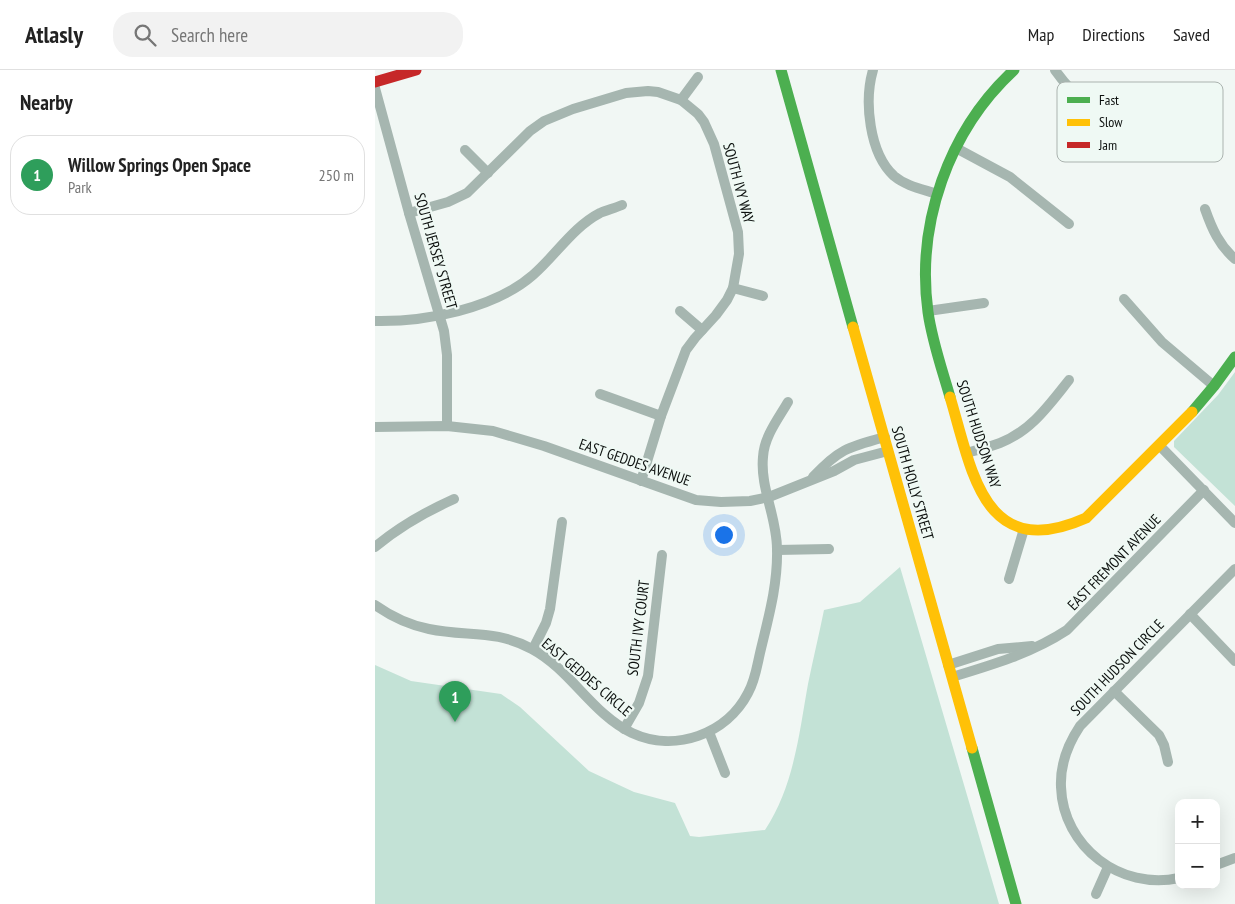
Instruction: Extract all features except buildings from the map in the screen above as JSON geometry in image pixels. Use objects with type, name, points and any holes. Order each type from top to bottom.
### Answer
[{"type":"main road","points":[[375,82],[416,70]]},
{"type":"main road","name":"SOUTH HOLLY STREET","points":[[781,70],[1016,904]]},
{"type":"main road","name":"SOUTH HUDSON WAY","points":[[1014,70],[996,88],[976,113],[947,165],[937,194],[926,243],[925,288],[933,337],[977,488],[990,507],[1001,517],[1024,529],[1041,531],[1073,525],[1086,518],[1197,407],[1235,357]]},
{"type":"street","points":[[873,70],[869,85],[869,115],[883,163],[895,176],[905,183],[937,194]]},
{"type":"street","points":[[1055,70],[1064,82]]},
{"type":"street","points":[[681,100],[698,78]]},
{"type":"street","name":"SOUTH JERSEY STREET","points":[[375,88],[444,331],[447,355],[447,426]]},
{"type":"street","name":"SOUTH IVY WAY","points":[[409,213],[447,202],[467,193],[530,131],[558,114],[638,91],[658,92],[681,100],[698,114],[704,122],[714,144],[739,237],[738,264],[733,288],[721,308],[687,350],[661,416],[641,481]]},
{"type":"street","points":[[956,148],[1010,177],[1069,224]]},
{"type":"street","points":[[465,150],[488,173]]},
{"type":"street","points":[[375,321],[411,320],[439,315],[481,304],[512,291],[535,274],[587,222],[602,212],[622,205]]},
{"type":"street","points":[[1205,209],[1214,234],[1235,259]]},
{"type":"street","points":[[733,288],[763,296]]},
{"type":"street","points":[[1124,300],[1162,342],[1214,386]]},
{"type":"street","points":[[928,311],[983,303]]},
{"type":"street","points":[[680,311],[703,330]]},
{"type":"street","points":[[966,453],[1001,442],[1028,426],[1047,408],[1069,380]]},
{"type":"street","points":[[600,394],[661,416]]},
{"type":"street","name":"EAST GEDDES CIRCLE","points":[[375,605],[393,617],[430,630],[494,635],[533,649],[558,669],[611,721],[641,737],[661,741],[681,740],[709,732],[719,727],[734,713],[749,692],[772,601],[777,550],[769,497],[763,480],[763,454],[765,442],[788,402]]},
{"type":"street","name":"EAST GEDDES AVENUE","points":[[447,426],[493,432],[519,438],[696,500],[710,502],[750,501],[769,497],[799,486],[854,460],[888,451]]},
{"type":"street","points":[[375,427],[447,426]]},
{"type":"street","name":"EAST GEDDES AVENUE","points":[[812,479],[828,461],[841,451],[885,437]]},
{"type":"street","points":[[1159,445],[1235,523]]},
{"type":"street","name":"EAST FREMONT AVENUE","points":[[952,677],[1005,661],[1058,636],[1072,626],[1204,490]]},
{"type":"street","points":[[375,546],[423,513],[454,499]]},
{"type":"street","points":[[533,649],[546,623],[550,609],[562,522]]},
{"type":"street","points":[[1009,579],[1024,529]]},
{"type":"street","points":[[777,550],[829,549]]},
{"type":"street","name":"SOUTH IVY COURT","points":[[624,729],[639,703],[648,676],[662,555]]},
{"type":"street","name":"SOUTH HUDSON CIRCLE","points":[[1175,879],[1159,881],[1126,876],[1094,857],[1077,836],[1066,815],[1061,788],[1065,756],[1081,726],[1235,569]]},
{"type":"street","points":[[1189,614],[1235,661]]},
{"type":"street","name":"EAST FREMONT AVENUE","points":[[948,665],[998,649],[1038,645]]},
{"type":"street","points":[[1114,691],[1159,735],[1164,745],[1168,762]]},
{"type":"street","points":[[709,732],[725,773]]},
{"type":"street","points":[[1220,864],[1235,858]]},
{"type":"street","points":[[1096,894],[1108,867]]},
{"type":"green space","points":[[1235,372],[1235,506],[1174,447],[1174,441],[1218,395]]},
{"type":"green space","points":[[900,567],[999,904],[375,904],[375,665],[411,681],[501,694],[520,707],[589,771],[634,792],[675,803],[690,836],[699,837],[765,830],[783,796],[789,778],[824,610],[860,602]]},
{"type":"traffic: fast","points":[[781,70],[853,327]]},
{"type":"traffic: fast","points":[[950,397],[928,312],[927,246],[933,213],[942,181],[955,150],[971,121],[991,94],[1014,70]]},
{"type":"traffic: fast","points":[[1192,412],[1235,357]]},
{"type":"traffic: fast","points":[[972,748],[1016,904]]},
{"type":"traffic: slow","points":[[853,327],[972,748]]},
{"type":"traffic: slow","points":[[950,397],[966,453],[976,479],[988,502],[1004,519],[1024,529],[1051,529],[1086,518],[1192,412]]},
{"type":"traffic: jam","points":[[375,82],[416,70]]},
{"type":"place","name":"Willow Springs Open Space","points":[[455,722]]}]
